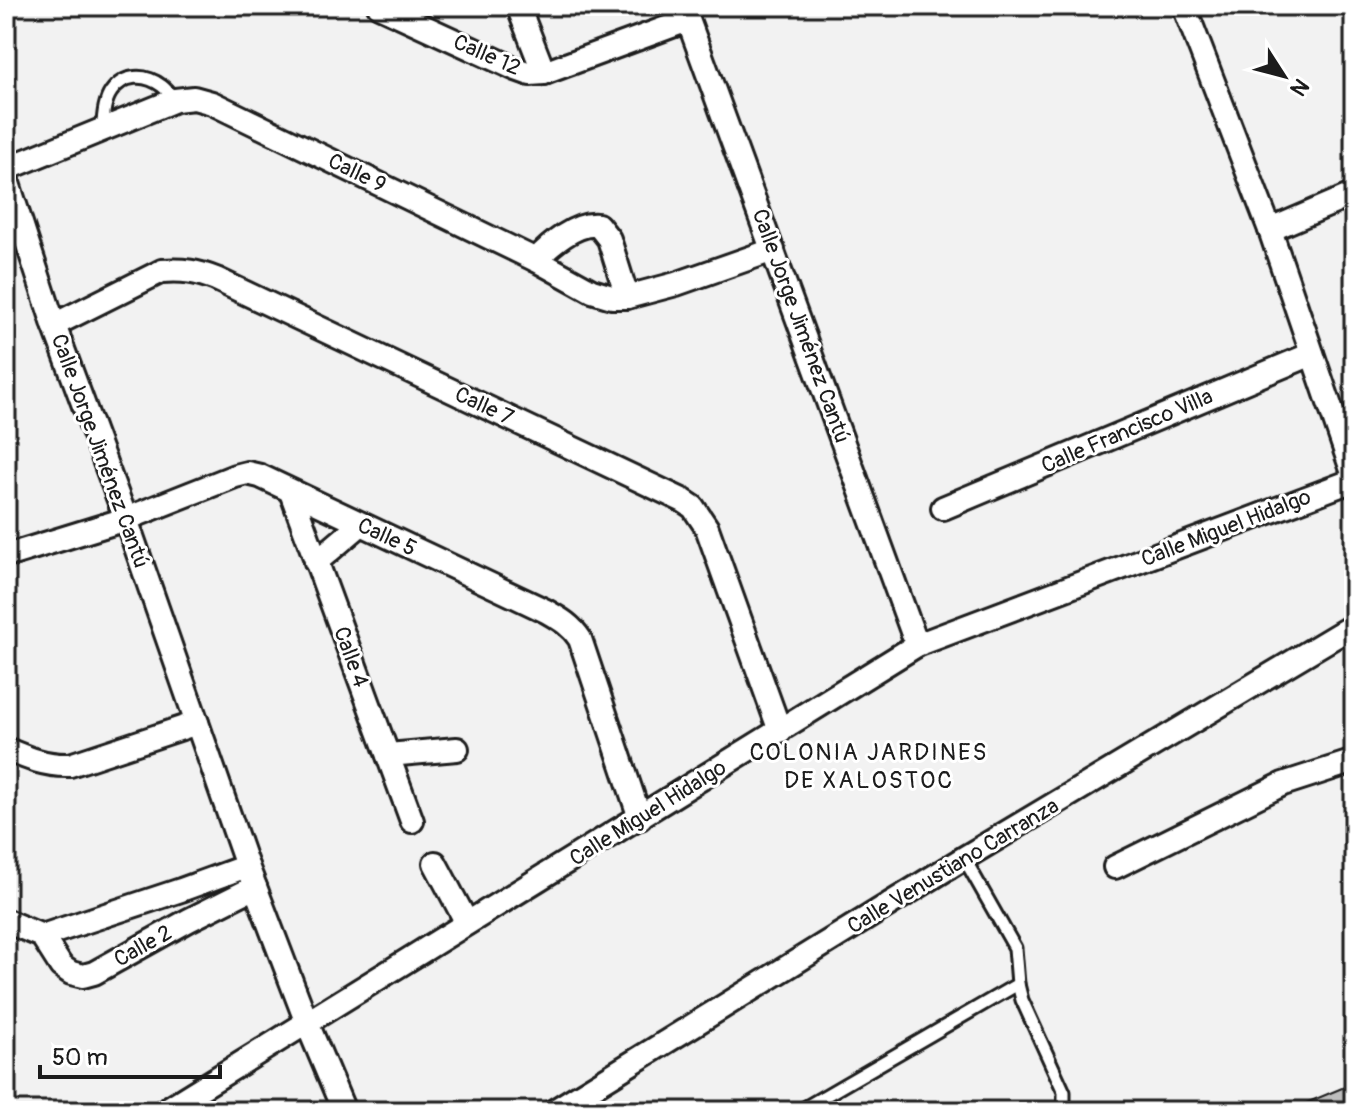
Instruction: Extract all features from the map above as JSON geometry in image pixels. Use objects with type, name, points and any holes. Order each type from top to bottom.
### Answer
[{"type":"street","name":"Calle 12","points":[[379,6],[530,74],[544,73],[686,13]]},
{"type":"street","points":[[518,6],[544,73]]},
{"type":"street","points":[[1184,6],[1270,230],[1354,478]]},
{"type":"street","name":"Calle Jorge Jiménez Cantú","points":[[686,13],[917,645]]},
{"type":"street","name":"Calle 9","points":[[6,169],[175,100],[194,98],[212,103],[536,260],[592,291],[612,297],[627,297],[676,284],[773,250]]},
{"type":"street","name":"Calle Jorge Jiménez Cantú","points":[[6,177],[54,325],[126,519],[247,866],[307,1023]]},
{"type":"street","points":[[1270,230],[1354,194]]},
{"type":"street","points":[[536,260],[551,243],[584,226],[598,225],[609,239],[627,297]]},
{"type":"street","name":"Calle 7","points":[[54,325],[162,271],[179,269],[197,272],[684,501],[693,507],[707,528],[780,731]]},
{"type":"street","name":"Calle Francisco Villa","points":[[943,508],[1312,354]]},
{"type":"street","name":"Calle 5","points":[[6,556],[126,519],[235,476],[247,473],[260,476],[546,611],[574,630],[580,639],[640,818]]},
{"type":"street","name":"Calle Miguel Hidalgo","points":[[164,1111],[917,645],[1354,478]]},
{"type":"street","name":"Calle 4","points":[[291,492],[412,821]]},
{"type":"street","points":[[316,562],[361,524]]},
{"type":"street","name":"Calle Venustiano Carranza","points":[[554,1111],[964,858],[1354,625]]},
{"type":"street","points":[[6,749],[56,766],[70,765],[197,723]]},
{"type":"street","points":[[388,755],[457,749]]},
{"type":"street","points":[[1115,867],[1283,784],[1354,761]]},
{"type":"street","points":[[435,863],[467,923]]},
{"type":"street","name":"Calle 2","points":[[247,866],[42,936],[61,966],[83,976],[255,887]]},
{"type":"street","points":[[6,921],[42,936]]},
{"type":"street","points":[[307,1023],[344,1111]]},
{"type":"lane","points":[[103,129],[105,104],[111,90],[125,79],[141,76],[161,85],[175,100]]},
{"type":"lane","points":[[964,858],[1015,948],[1022,1000],[1064,1092],[1064,1111]]},
{"type":"lane","points":[[799,1111],[1018,984]]},
{"type":"building","points":[[1354,1083],[1354,1111],[1287,1111]]},
{"type":"district","name":"COLONIA JARDINES DE XALOSTOC","points":[[869,766]]}]
